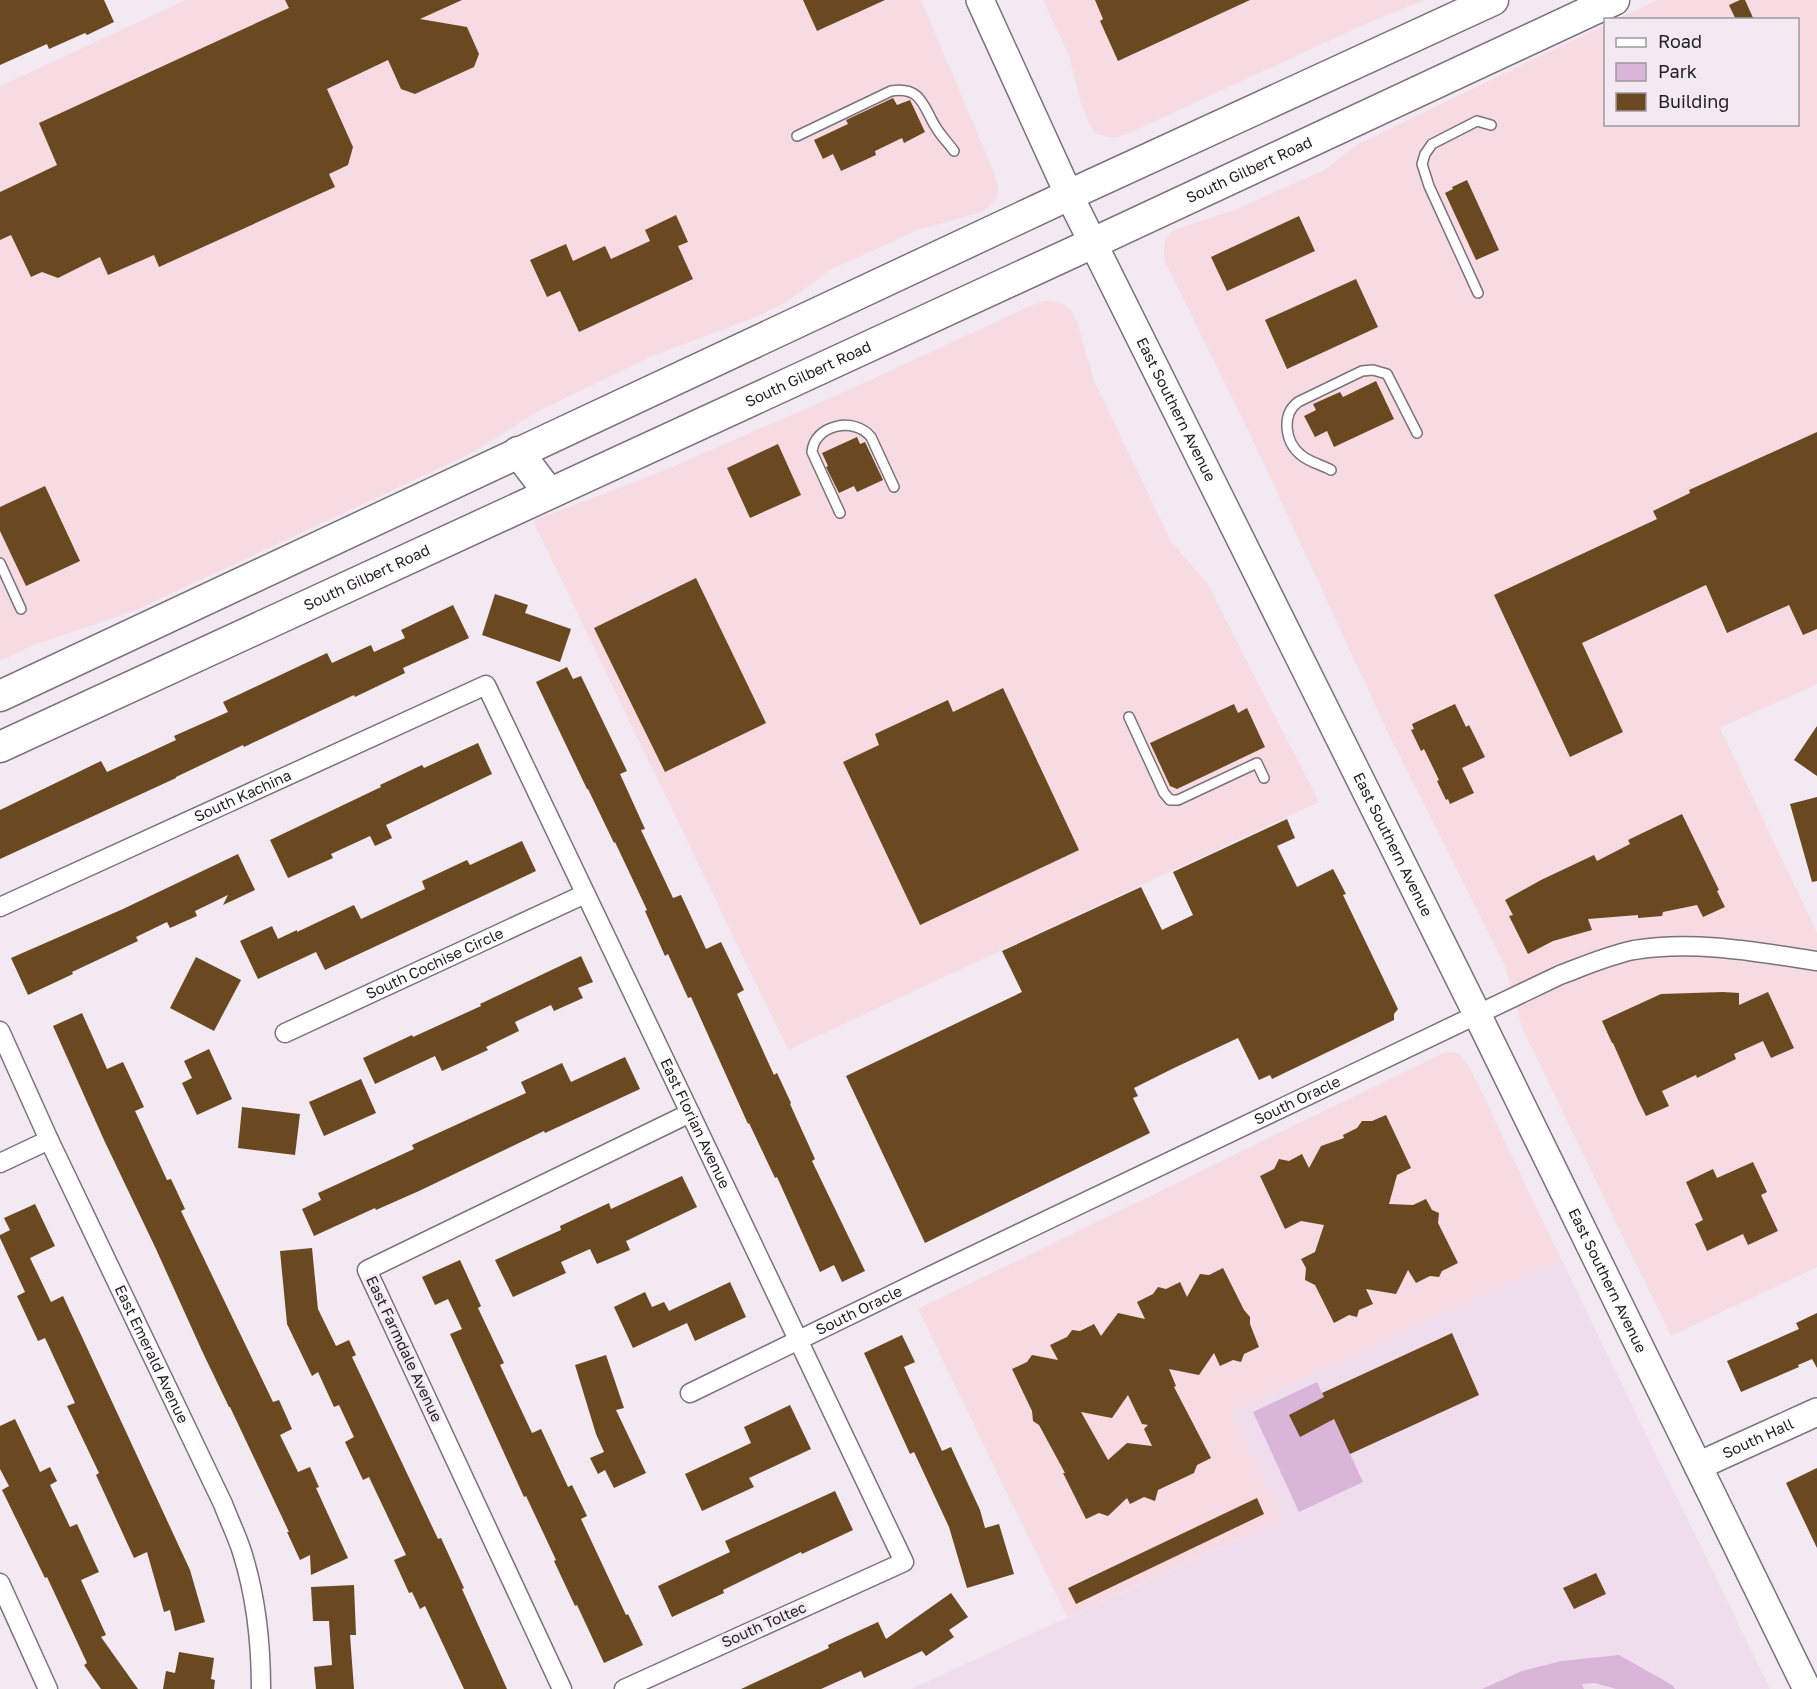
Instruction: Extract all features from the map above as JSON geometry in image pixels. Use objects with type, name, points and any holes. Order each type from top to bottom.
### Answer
[{"type":"main road","name":"East Southern Avenue","points":[[980,0],[1069,195],[1477,1014],[1807,1689]]},
{"type":"main road","points":[[0,696],[1069,195],[1493,0]]},
{"type":"main road","name":"South Gilbert Road","points":[[0,747],[1614,0]]},
{"type":"main road","points":[[518,452],[549,493]]},
{"type":"main road","name":"South Hall","points":[[1698,1466],[1817,1412]]},
{"type":"street","name":"East Florian Avenue","points":[[486,685],[904,1562]]},
{"type":"street","name":"South Kachina","points":[[0,907],[486,685]]},
{"type":"street","name":"South Cochise Circle","points":[[285,1033],[585,894]]},
{"type":"street","name":"South Oracle","points":[[690,1393],[798,1339],[1560,975],[1632,951],[1660,947],[1748,950],[1817,961]]},
{"type":"street","name":"East Emerald Avenue","points":[[0,1030],[49,1140],[223,1504],[242,1552],[254,1600],[261,1652],[261,1689]]},
{"type":"street","name":"East Farmdale Avenue","points":[[562,1689],[367,1270],[690,1113]]},
{"type":"street","points":[[0,1163],[49,1140]]},
{"type":"street","name":"South Toltec","points":[[624,1689],[904,1562]]},
{"type":"street","points":[[0,1583],[48,1689]]},
{"type":"lane","points":[[797,136],[891,92],[901,90],[912,92],[921,99],[936,128],[954,151]]},
{"type":"lane","points":[[1478,293],[1429,186],[1422,164],[1432,144],[1477,121],[1491,125]]},
{"type":"lane","points":[[1331,470],[1302,456],[1291,445],[1287,430],[1287,415],[1292,406],[1298,402],[1362,371],[1373,370],[1387,374],[1417,433]]},
{"type":"lane","points":[[840,513],[812,452],[816,438],[821,434],[846,425],[866,430],[871,436],[894,488]]},
{"type":"lane","points":[[0,563],[21,609]]},
{"type":"lane","points":[[1129,717],[1164,793],[1170,800],[1178,800],[1257,763],[1264,778]]},
{"type":"shaded area","points":[[186,0],[921,0],[993,170],[998,187],[997,198],[982,212],[918,230],[830,270],[787,302],[756,317],[650,357],[537,412],[472,453],[136,610],[34,645],[0,661],[0,86]]},
{"type":"shaded area","points":[[1043,0],[1424,0],[1361,26],[1125,135],[1113,138],[1097,134],[1090,126],[1081,103],[1069,56]]},
{"type":"shaded area","points":[[1658,0],[1817,0],[1817,684],[1720,728],[1817,933],[1817,1267],[1671,1336],[1523,1030],[1505,966],[1387,731],[1250,434],[1164,260],[1165,240],[1173,230],[1232,211],[1326,169],[1358,144],[1604,25],[1604,126],[1799,126],[1799,18],[1619,18]]},
{"type":"shaded area","points":[[1048,300],[1065,305],[1072,311],[1094,381],[1172,543],[1207,583],[1319,802],[788,1050],[533,521],[665,470]]},
{"type":"shaded area","points":[[1453,1052],[1460,1055],[1470,1068],[1561,1259],[1231,1412],[1283,1519],[1067,1617],[918,1309],[1443,1053]]},
{"type":"shaded area","points":[[1561,1259],[1770,1689],[911,1689],[1283,1519],[1231,1412]]},
{"type":"green space","points":[[1317,1382],[1363,1482],[1299,1512],[1253,1412]]},
{"type":"green space","points":[[1619,1655],[1672,1685],[1675,1689],[1616,1689],[1595,1683],[1582,1684],[1584,1689],[1482,1689],[1522,1671],[1561,1661]]},
{"type":"building","points":[[0,0],[104,0],[114,22],[49,49],[47,44],[0,65]]},
{"type":"building","points":[[285,0],[462,0],[420,19],[467,27],[479,54],[474,67],[415,94],[401,89],[388,60],[327,89],[353,147],[348,165],[329,174],[335,187],[159,267],[154,255],[108,275],[100,257],[58,278],[42,272],[31,277],[11,235],[0,240],[0,192],[57,165],[39,123],[289,8]]},
{"type":"building","points":[[803,0],[885,0],[817,31]]},
{"type":"building","points":[[1095,0],[1250,0],[1118,61],[1100,21],[1103,19]]},
{"type":"building","points":[[1745,0],[1753,18],[1735,18],[1729,5]]},
{"type":"building","points":[[893,98],[897,105],[910,100],[925,132],[904,143],[902,138],[875,151],[876,155],[841,171],[833,154],[823,159],[814,140],[848,124],[846,120]]},
{"type":"building","points":[[1467,180],[1499,250],[1476,260],[1445,193]]},
{"type":"building","points":[[676,215],[688,242],[678,246],[693,279],[579,332],[560,291],[547,297],[530,260],[566,244],[573,261],[605,246],[611,259],[650,241],[645,230]]},
{"type":"building","points":[[1299,216],[1315,251],[1227,291],[1211,257]]},
{"type":"building","points":[[1356,279],[1378,327],[1287,369],[1265,320]]},
{"type":"building","points":[[1376,381],[1394,419],[1334,447],[1327,431],[1315,437],[1304,416],[1316,410],[1313,404],[1340,392],[1343,397]]},
{"type":"building","points":[[1817,432],[1817,629],[1803,635],[1789,605],[1727,633],[1706,585],[1582,643],[1623,732],[1570,757],[1494,595],[1657,519],[1653,511],[1690,493],[1689,490]]},
{"type":"building","points":[[857,437],[860,444],[865,442],[883,480],[857,492],[854,486],[839,493],[822,453]]},
{"type":"building","points":[[778,444],[801,495],[750,518],[727,468]]},
{"type":"building","points":[[45,486],[80,561],[26,586],[0,531],[0,507]]},
{"type":"building","points":[[696,578],[766,723],[665,772],[594,628]]},
{"type":"building","points":[[495,594],[528,605],[525,613],[571,629],[560,662],[482,635]]},
{"type":"building","points":[[453,605],[469,638],[403,668],[405,673],[355,697],[354,695],[244,747],[243,745],[0,859],[0,810],[101,761],[107,772],[176,740],[174,736],[228,712],[223,702],[327,653],[332,663],[371,645],[374,652],[405,638],[401,630]]},
{"type":"building","points":[[567,667],[573,679],[581,676],[627,771],[620,774],[645,829],[641,830],[673,898],[681,895],[706,949],[721,942],[744,990],[737,994],[774,1075],[777,1073],[791,1103],[815,1159],[812,1161],[865,1271],[842,1282],[834,1265],[820,1272],[777,1177],[775,1178],[748,1124],[691,997],[688,998],[668,954],[665,956],[645,911],[647,910],[615,842],[536,682]]},
{"type":"building","points":[[1003,688],[1079,850],[920,925],[843,762],[879,745],[875,734],[948,700],[953,712]]},
{"type":"building","points":[[1234,704],[1238,713],[1247,708],[1265,747],[1177,789],[1170,786],[1150,743]]},
{"type":"building","points":[[1455,704],[1466,727],[1469,725],[1485,757],[1462,768],[1474,793],[1450,804],[1437,781],[1439,780],[1424,749],[1421,751],[1411,730],[1414,729],[1412,724]]},
{"type":"building","points":[[1817,726],[1817,776],[1794,760]]},
{"type":"building","points":[[478,743],[492,774],[386,825],[392,838],[375,846],[370,836],[331,854],[333,858],[288,878],[270,840],[422,765],[424,768]]},
{"type":"building","points":[[1817,797],[1817,881],[1812,882],[1790,804]]},
{"type":"building","points":[[1682,814],[1725,907],[1703,917],[1697,905],[1663,912],[1662,916],[1638,918],[1638,915],[1588,919],[1592,930],[1553,941],[1528,954],[1509,916],[1513,915],[1505,900],[1594,855],[1597,861],[1630,844],[1628,840]]},
{"type":"building","points":[[1287,819],[1295,838],[1277,846],[1297,887],[1333,869],[1346,894],[1343,895],[1398,1009],[1394,1014],[1394,1020],[1272,1079],[1270,1075],[1259,1080],[1238,1038],[1174,1068],[1134,1088],[1138,1096],[1133,1098],[1150,1133],[925,1243],[846,1076],[1022,992],[1002,951],[1141,887],[1162,930],[1193,915],[1173,872]]},
{"type":"building","points":[[522,841],[536,871],[325,970],[316,952],[258,979],[240,941],[272,926],[278,939],[354,905],[361,919],[425,889],[422,881],[467,860],[470,865]]},
{"type":"building","points":[[238,854],[255,890],[223,905],[228,895],[195,911],[197,916],[170,928],[167,922],[136,937],[138,941],[28,995],[11,958],[123,909]]},
{"type":"building","points":[[581,956],[593,982],[578,988],[583,998],[554,1011],[551,1005],[515,1022],[519,1031],[486,1047],[488,1050],[442,1071],[435,1056],[375,1084],[363,1058],[481,1006],[480,1004]]},
{"type":"building","points":[[196,957],[241,980],[214,1031],[170,1008]]},
{"type":"building","points":[[1768,992],[1794,1048],[1771,1058],[1763,1041],[1734,1054],[1736,1059],[1697,1078],[1696,1075],[1662,1091],[1669,1106],[1646,1116],[1602,1021],[1661,994],[1739,993],[1739,1005]]},
{"type":"building","points":[[82,1013],[107,1069],[123,1062],[144,1107],[135,1111],[167,1180],[171,1179],[185,1209],[181,1211],[273,1402],[279,1400],[292,1429],[280,1435],[298,1472],[310,1467],[319,1487],[316,1488],[348,1558],[311,1575],[310,1555],[300,1560],[53,1026]]},
{"type":"building","points":[[209,1049],[232,1099],[197,1115],[182,1083],[192,1078],[184,1061]]},
{"type":"building","points":[[625,1057],[640,1089],[545,1133],[544,1131],[419,1191],[314,1236],[302,1209],[321,1200],[318,1193],[414,1149],[412,1145],[526,1093],[521,1082],[562,1063],[571,1082]]},
{"type":"building","points":[[361,1079],[376,1113],[324,1136],[309,1102]]},
{"type":"building","points":[[242,1107],[300,1114],[295,1155],[238,1148]]},
{"type":"building","points":[[1386,1115],[1411,1168],[1397,1175],[1389,1204],[1413,1205],[1426,1199],[1432,1210],[1439,1213],[1438,1223],[1458,1263],[1442,1271],[1439,1277],[1430,1276],[1416,1283],[1408,1270],[1396,1294],[1366,1289],[1373,1304],[1359,1310],[1357,1317],[1349,1315],[1334,1323],[1315,1285],[1305,1280],[1306,1268],[1301,1259],[1315,1252],[1324,1225],[1301,1221],[1285,1229],[1260,1176],[1274,1169],[1279,1159],[1289,1161],[1302,1154],[1309,1168],[1321,1146],[1344,1138],[1343,1135],[1357,1128],[1362,1121],[1372,1121]]},
{"type":"building","points":[[1753,1162],[1767,1192],[1761,1195],[1778,1231],[1748,1245],[1743,1234],[1707,1251],[1695,1224],[1703,1220],[1686,1182],[1713,1169],[1717,1178]]},
{"type":"building","points":[[682,1176],[697,1207],[626,1241],[630,1250],[597,1264],[590,1249],[561,1262],[566,1273],[513,1297],[495,1260],[561,1230],[560,1226],[609,1203],[611,1209]]},
{"type":"building","points":[[35,1204],[55,1246],[30,1258],[51,1302],[63,1296],[190,1570],[205,1622],[175,1631],[170,1610],[164,1612],[147,1552],[134,1558],[96,1475],[99,1473],[67,1406],[75,1403],[45,1338],[38,1341],[17,1296],[25,1292],[0,1235],[10,1230],[4,1218]]},
{"type":"building","points":[[312,1248],[318,1309],[336,1346],[349,1340],[356,1355],[352,1357],[438,1539],[441,1538],[507,1689],[464,1689],[425,1606],[420,1609],[412,1592],[409,1593],[394,1560],[406,1555],[369,1477],[363,1480],[345,1442],[354,1437],[339,1405],[334,1407],[318,1372],[312,1376],[287,1324],[280,1251]]},
{"type":"building","points":[[460,1260],[481,1306],[478,1308],[504,1363],[500,1365],[532,1433],[541,1429],[568,1487],[572,1485],[587,1516],[581,1519],[626,1615],[628,1614],[643,1645],[604,1663],[577,1605],[575,1606],[554,1561],[556,1560],[526,1496],[524,1497],[450,1334],[462,1329],[448,1299],[435,1305],[422,1277]]},
{"type":"building","points":[[1223,1268],[1244,1310],[1250,1317],[1250,1324],[1259,1347],[1244,1354],[1241,1362],[1233,1360],[1220,1366],[1214,1353],[1199,1375],[1169,1369],[1176,1386],[1174,1387],[1211,1458],[1197,1465],[1194,1473],[1158,1490],[1155,1501],[1144,1497],[1130,1504],[1127,1498],[1108,1516],[1099,1513],[1086,1519],[1063,1473],[1065,1473],[1039,1425],[1033,1421],[1032,1411],[1012,1369],[1027,1362],[1032,1355],[1058,1360],[1050,1345],[1067,1337],[1072,1330],[1080,1331],[1094,1324],[1101,1336],[1118,1313],[1145,1319],[1137,1302],[1153,1294],[1158,1287],[1166,1289],[1180,1282],[1187,1297],[1200,1274],[1209,1275]],"holes":[[[1128,1395],[1142,1424],[1148,1425],[1144,1429],[1152,1446],[1127,1443],[1108,1460],[1081,1412],[1112,1418]]]},
{"type":"building","points":[[730,1282],[746,1317],[695,1341],[687,1323],[633,1348],[614,1307],[645,1292],[652,1307],[664,1302],[669,1311]]},
{"type":"building","points":[[1817,1313],[1817,1368],[1812,1359],[1741,1392],[1727,1361],[1799,1329],[1796,1323]]},
{"type":"building","points":[[1452,1333],[1479,1395],[1350,1454],[1334,1419],[1300,1437],[1289,1415],[1324,1397],[1322,1393]]},
{"type":"building","points":[[902,1335],[915,1362],[904,1367],[942,1451],[951,1447],[980,1510],[985,1528],[999,1524],[1014,1574],[967,1588],[949,1527],[914,1452],[910,1454],[864,1353]]},
{"type":"building","points":[[606,1355],[624,1408],[616,1410],[646,1473],[614,1488],[605,1470],[598,1474],[590,1458],[604,1452],[596,1434],[575,1365]]},
{"type":"building","points":[[790,1405],[811,1449],[749,1478],[754,1487],[702,1511],[685,1474],[751,1443],[744,1427]]},
{"type":"building","points":[[15,1419],[40,1472],[50,1467],[57,1481],[50,1485],[70,1527],[77,1524],[99,1572],[81,1580],[106,1635],[101,1637],[138,1689],[101,1689],[84,1665],[87,1663],[47,1577],[45,1578],[2,1490],[9,1486],[0,1469],[0,1426]]},
{"type":"building","points":[[1817,1468],[1817,1548],[1786,1483]]},
{"type":"building","points":[[835,1491],[853,1530],[802,1554],[801,1552],[723,1590],[724,1593],[672,1617],[658,1586],[730,1552],[725,1541]]},
{"type":"building","points":[[1257,1498],[1264,1514],[1076,1604],[1068,1588]]},
{"type":"building","points":[[1596,1573],[1606,1594],[1574,1609],[1563,1588]]},
{"type":"building","points":[[354,1585],[356,1635],[350,1635],[354,1689],[316,1689],[314,1667],[332,1665],[329,1621],[313,1621],[311,1587]]},
{"type":"building","points":[[951,1593],[968,1617],[949,1630],[954,1637],[926,1656],[922,1651],[864,1678],[861,1671],[821,1689],[741,1689],[829,1648],[828,1645],[878,1622],[886,1639]]},
{"type":"building","points":[[179,1652],[214,1658],[211,1679],[215,1680],[214,1689],[163,1689],[166,1671],[175,1673]]}]
